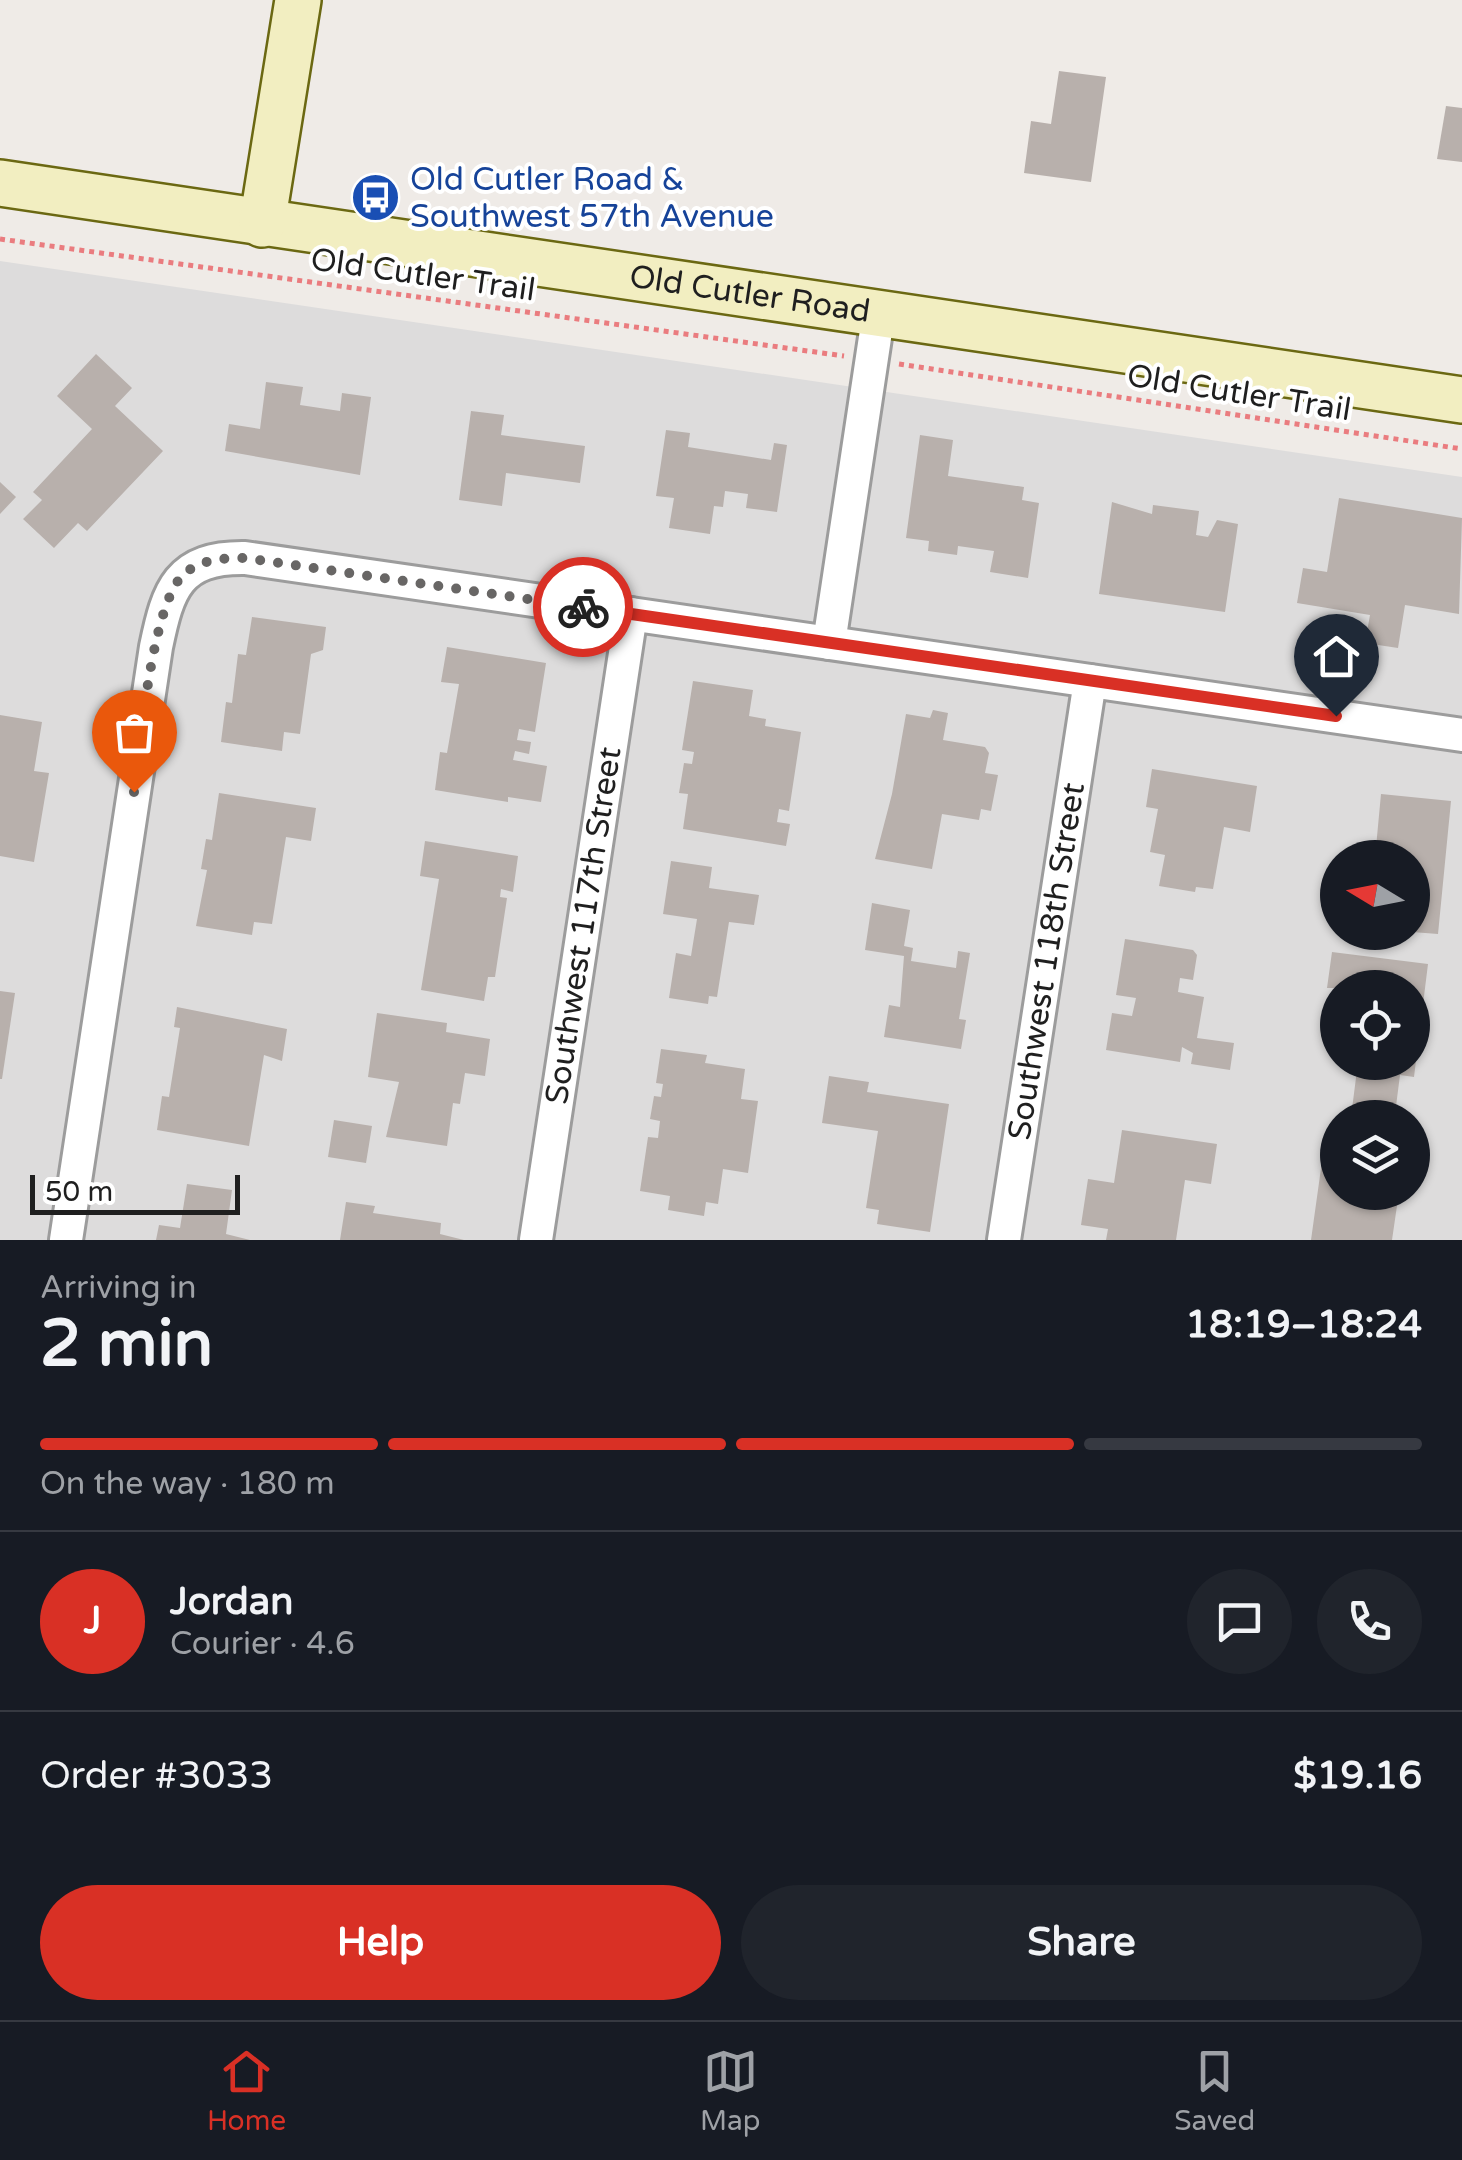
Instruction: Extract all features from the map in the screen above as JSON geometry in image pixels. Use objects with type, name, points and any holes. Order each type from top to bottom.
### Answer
[{"type":"main road","points":[[262,224],[298,0]]},
{"type":"main road","name":"Old Cutler Road","points":[[0,183],[1462,400]]},
{"type":"street","points":[[829,643],[879,312]]},
{"type":"street","points":[[66,1240],[156,647],[174,586],[203,562],[245,558],[1462,736]]},
{"type":"street","name":"Southwest 117th Street","points":[[536,1240],[631,614]]},
{"type":"street","name":"Southwest 118th Street","points":[[1004,1240],[1090,681]]},
{"type":"path","name":"Old Cutler Trail","points":[[0,239],[840,356]]},
{"type":"path","name":"Old Cutler Trail","points":[[892,363],[1462,450]]},
{"type":"shaded area","points":[[0,261],[1462,477],[1462,1240],[0,1240]]},
{"type":"building","points":[[1059,71],[1106,77],[1091,182],[1024,173],[1031,121],[1051,124]]},
{"type":"building","points":[[1446,106],[1462,108],[1462,162],[1437,159]]},
{"type":"building","points":[[96,354],[132,388],[115,406],[163,451],[87,531],[78,523],[54,548],[23,519],[42,500],[33,492],[92,429],[57,396]]},
{"type":"building","points":[[266,382],[303,387],[300,405],[340,411],[342,393],[371,397],[360,475],[225,451],[229,424],[260,429]]},
{"type":"building","points":[[471,411],[504,415],[501,435],[585,446],[580,483],[506,473],[502,506],[459,500]]},
{"type":"building","points":[[666,430],[690,433],[688,447],[771,460],[774,443],[787,445],[777,512],[746,508],[748,494],[725,491],[723,507],[714,506],[710,534],[669,528],[674,498],[656,496]]},
{"type":"building","points":[[920,435],[953,440],[948,476],[1024,487],[1022,500],[1039,503],[1028,578],[990,572],[994,551],[958,546],[957,555],[928,551],[929,541],[906,538]]},
{"type":"building","points":[[0,482],[16,497],[0,514]]},
{"type":"building","points":[[1339,498],[1462,518],[1459,614],[1405,605],[1398,648],[1365,643],[1370,615],[1297,603],[1303,568],[1327,572]]},
{"type":"building","points":[[1112,502],[1152,514],[1153,505],[1199,511],[1196,535],[1208,537],[1217,520],[1238,524],[1225,612],[1099,594]]},
{"type":"building","points":[[252,617],[326,627],[323,650],[311,654],[300,734],[284,732],[282,751],[221,742],[226,702],[232,703],[238,654],[246,655]]},
{"type":"building","points":[[447,647],[546,663],[535,732],[519,729],[517,740],[531,742],[529,754],[515,751],[513,760],[547,766],[541,802],[508,797],[508,802],[435,790],[440,752],[447,753],[459,684],[441,682]]},
{"type":"building","points":[[693,681],[753,690],[749,716],[766,719],[765,726],[801,732],[789,811],[779,809],[777,822],[790,824],[786,846],[683,829],[688,794],[679,793],[684,763],[692,764],[694,752],[682,750]]},
{"type":"building","points":[[933,710],[948,713],[943,740],[985,747],[989,753],[985,773],[998,775],[991,811],[981,809],[979,820],[942,814],[932,869],[875,859],[892,794],[906,714],[930,718]]},
{"type":"building","points":[[0,715],[42,722],[34,771],[49,773],[34,862],[0,856]]},
{"type":"building","points":[[1152,769],[1257,786],[1250,832],[1224,827],[1213,889],[1196,887],[1195,892],[1159,886],[1165,855],[1150,852],[1158,809],[1146,807]]},
{"type":"building","points":[[219,793],[316,808],[311,841],[286,837],[272,924],[254,922],[252,935],[196,926],[207,870],[201,869],[206,839],[212,840]]},
{"type":"building","points":[[1381,794],[1451,801],[1438,934],[1430,933],[1430,840],[1377,840]]},
{"type":"building","points":[[425,841],[518,856],[513,892],[501,889],[500,897],[507,898],[495,977],[488,977],[484,1001],[421,990],[439,879],[420,876]]},
{"type":"building","points":[[671,861],[712,867],[709,888],[759,895],[754,925],[729,922],[717,997],[709,996],[708,1004],[669,998],[676,953],[691,956],[697,919],[663,914]]},
{"type":"building","points":[[872,903],[910,910],[904,946],[913,948],[911,961],[956,968],[958,951],[970,953],[959,1019],[966,1020],[961,1049],[884,1037],[889,1005],[900,1007],[904,956],[865,950]]},
{"type":"building","points":[[1125,939],[1193,950],[1197,955],[1193,980],[1180,978],[1178,992],[1204,997],[1197,1038],[1234,1043],[1230,1070],[1191,1064],[1193,1053],[1182,1047],[1180,1062],[1106,1050],[1112,1013],[1132,1016],[1136,998],[1116,995]]},
{"type":"building","points":[[1332,952],[1428,964],[1427,970],[1330,970]]},
{"type":"building","points":[[0,991],[15,993],[2,1079],[0,1079]]},
{"type":"building","points":[[177,1007],[287,1029],[282,1061],[264,1055],[249,1146],[157,1130],[162,1096],[169,1097],[180,1028],[174,1027]]},
{"type":"building","points":[[377,1013],[447,1023],[446,1032],[490,1039],[485,1076],[465,1073],[460,1104],[453,1103],[447,1146],[386,1137],[399,1082],[368,1077]]},
{"type":"building","points":[[661,1049],[707,1055],[705,1063],[745,1069],[741,1099],[758,1101],[748,1173],[723,1169],[718,1204],[706,1202],[704,1216],[668,1210],[670,1196],[640,1191],[648,1137],[658,1138],[660,1121],[650,1119],[654,1096],[661,1097],[663,1084],[656,1083]]},
{"type":"building","points":[[829,1076],[869,1082],[867,1092],[949,1104],[930,1232],[877,1224],[879,1210],[866,1208],[878,1131],[822,1123]]},
{"type":"building","points":[[1356,1080],[1399,1080],[1397,1100],[1353,1100]]},
{"type":"building","points":[[334,1120],[372,1126],[366,1163],[328,1157]]},
{"type":"building","points":[[1122,1130],[1217,1144],[1211,1184],[1185,1180],[1176,1240],[1106,1240],[1108,1229],[1081,1225],[1088,1179],[1114,1183]]},
{"type":"building","points":[[1320,1176],[1320,1210],[1396,1210],[1392,1240],[1311,1240]]},
{"type":"building","points":[[187,1184],[232,1190],[226,1234],[250,1240],[156,1240],[159,1225],[180,1228]]},
{"type":"building","points":[[346,1202],[375,1206],[373,1213],[441,1223],[440,1234],[464,1240],[340,1240]]},
{"type":"way so far","points":[[134,792],[162,617],[174,586],[185,573],[203,562],[245,558],[583,607]]},
{"type":"place","name":"Old Cutler Road & Southwest 57th Avenue","points":[[375,198]]},
{"type":"route","points":[[583,607],[1336,716]]}]
